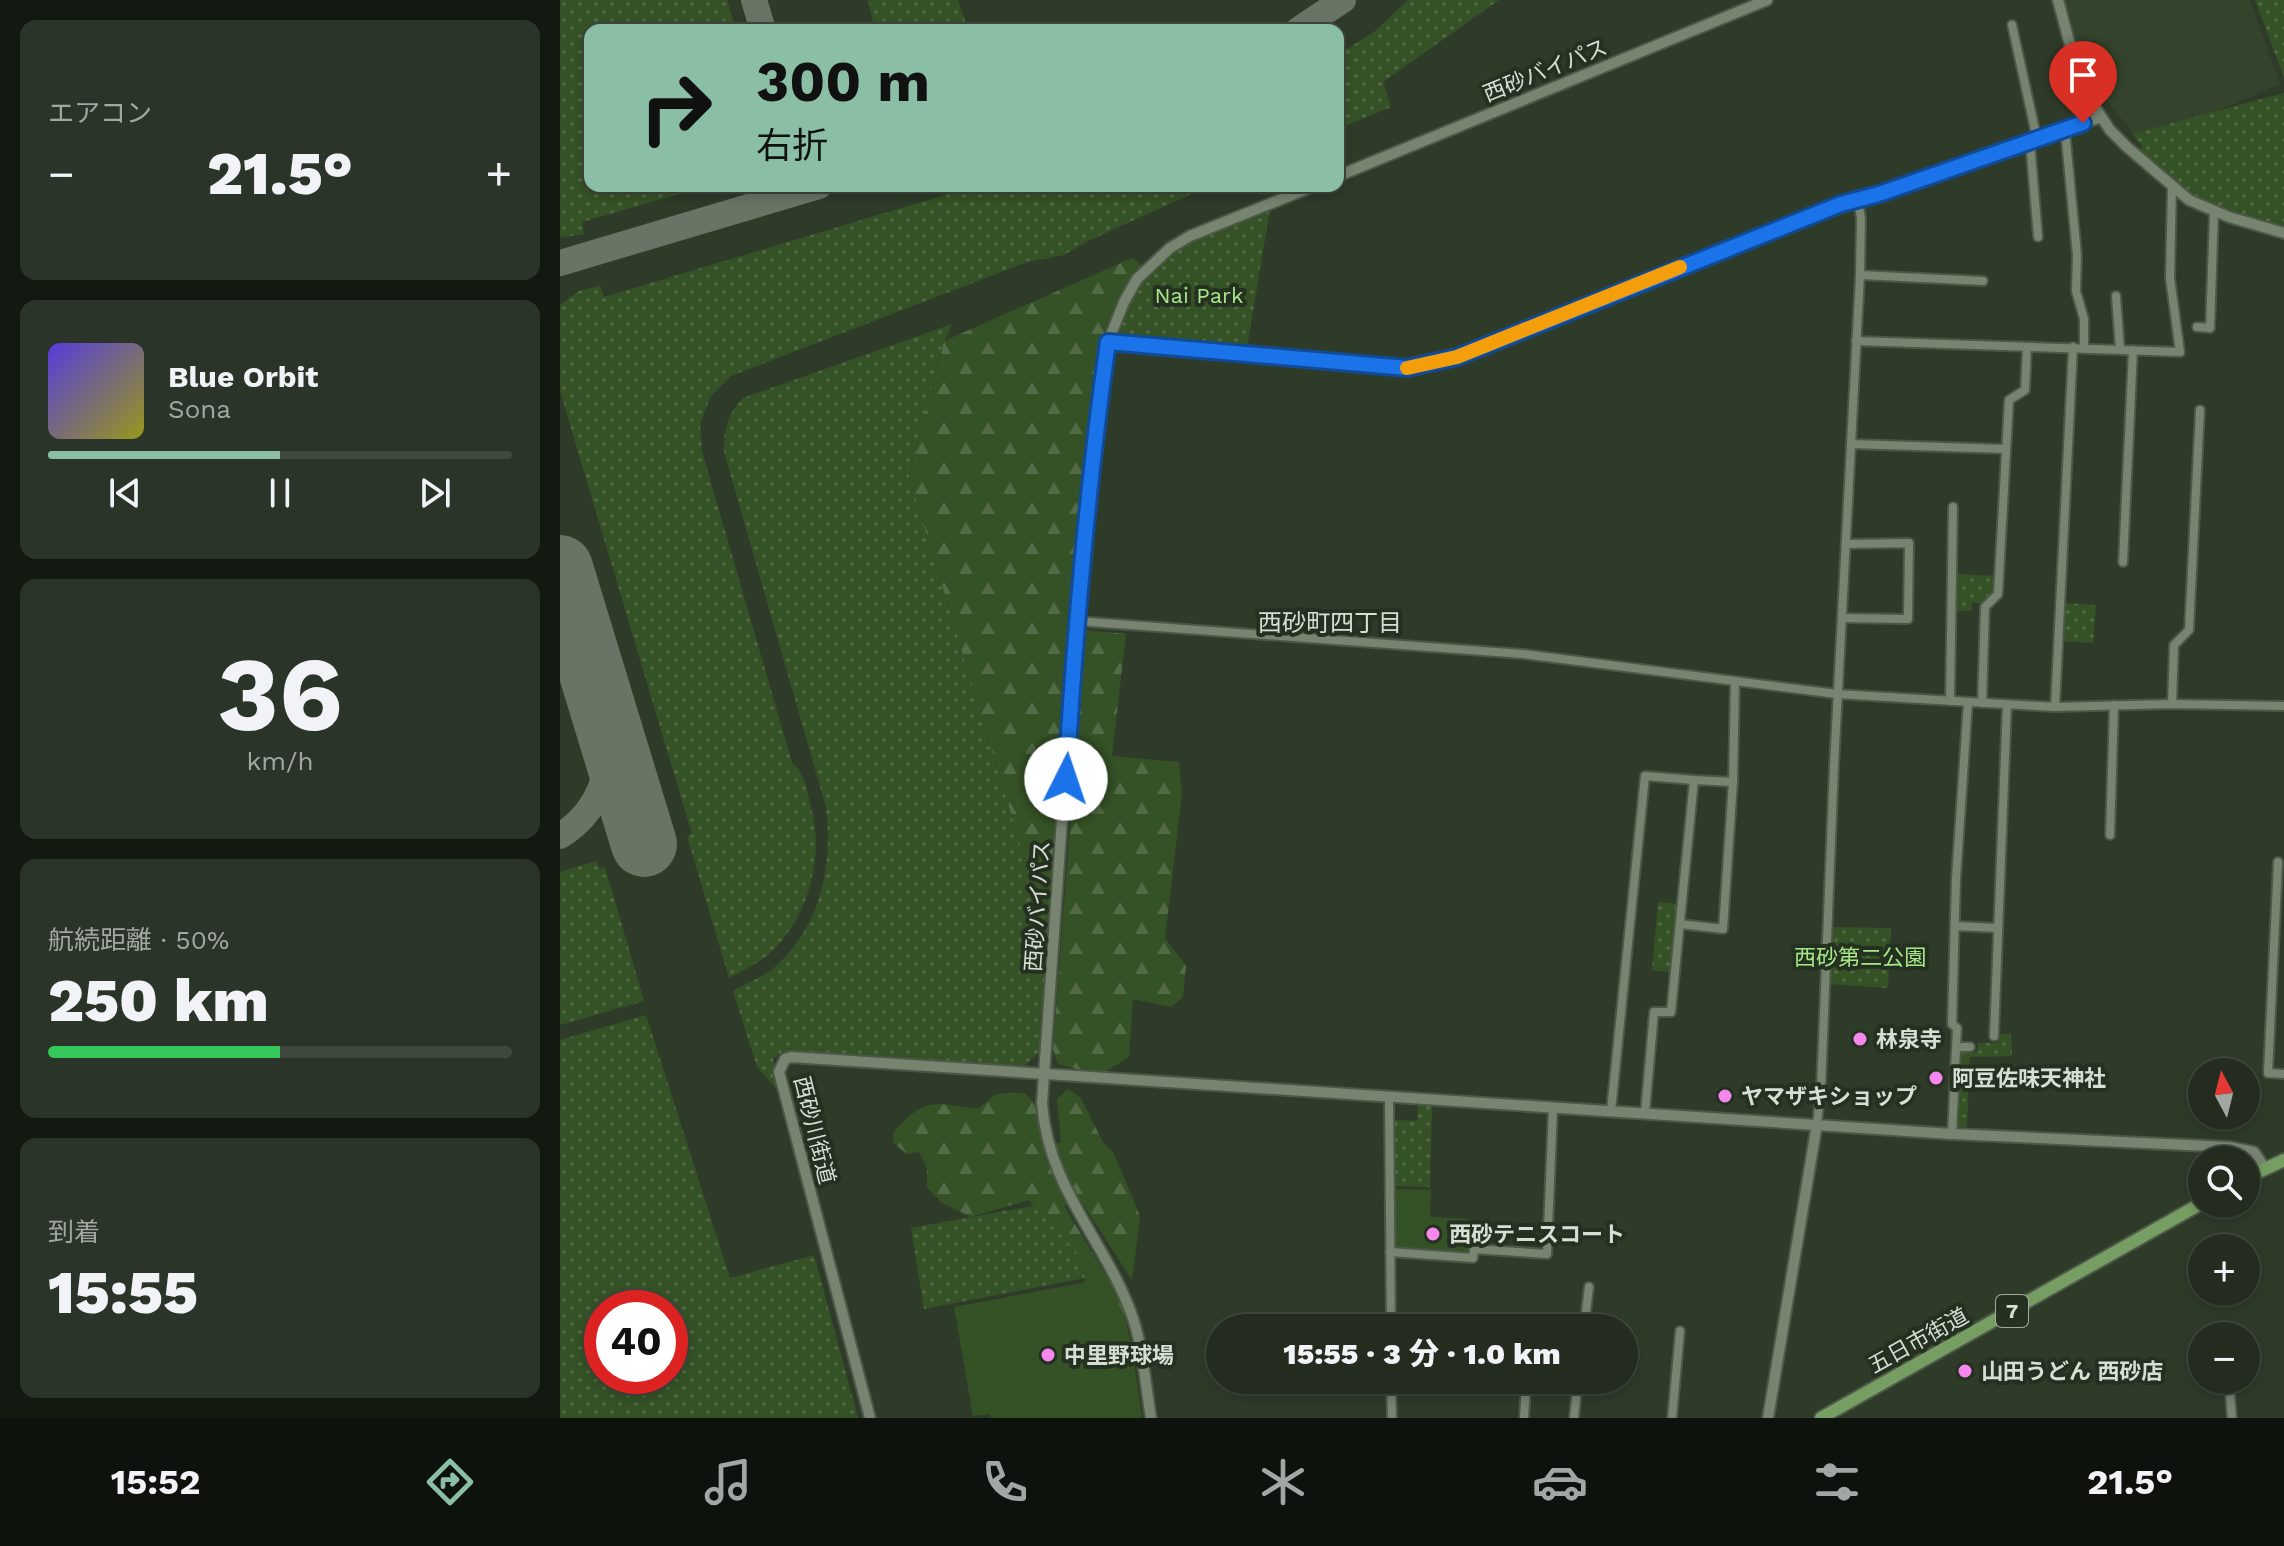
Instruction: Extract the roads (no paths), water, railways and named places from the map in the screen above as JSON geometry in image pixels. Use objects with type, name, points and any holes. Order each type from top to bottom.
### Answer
[{"type":"main road","points":[[2260,1171],[2284,1160]]},
{"type":"main road","name":"五日市街道","points":[[1821,1418],[2188,1211]]},
{"type":"street","name":"西砂バイパス","points":[[1344,174],[1767,0]]},
{"type":"street","points":[[2058,0],[2081,86],[2101,117],[2127,147],[2189,200],[2214,212],[2284,233]]},
{"type":"street","points":[[2012,25],[2034,140],[2038,237]]},
{"type":"street","points":[[1108,342],[1407,368],[1457,357],[1761,234],[2101,117]]},
{"type":"street","points":[[2065,130],[2077,255],[2076,291],[2084,319],[2084,347]]},
{"type":"street","points":[[1856,341],[2180,352],[2170,278],[2172,185]]},
{"type":"street","name":"西砂バイパス","points":[[1151,1418],[1130,1308],[1070,1198],[1051,1152],[1043,1115],[1076,621],[1092,459],[1108,342],[1137,279],[1170,248],[1190,236],[1299,192]]},
{"type":"street","points":[[1768,1418],[1821,1088],[1837,694],[1860,275],[1861,219],[1858,199]]},
{"type":"street","points":[[2197,327],[2210,328],[2214,212]]},
{"type":"street","points":[[1860,275],[1983,281]]},
{"type":"street","points":[[2116,296],[2120,349]]},
{"type":"street","points":[[1982,703],[1985,607],[1998,594],[2009,400],[2025,390],[2027,347]]},
{"type":"street","points":[[2055,707],[2073,347]]},
{"type":"street","points":[[2123,562],[2133,350]]},
{"type":"street","points":[[2172,704],[2174,645],[2189,630],[2200,410]]},
{"type":"street","points":[[1851,444],[2006,449]]},
{"type":"street","points":[[1950,701],[1953,507]]},
{"type":"street","points":[[1843,618],[1908,619],[1909,543],[1847,544]]},
{"type":"street","points":[[1076,621],[1523,654],[1837,694],[2055,707],[2172,704],[2284,706]]},
{"type":"street","points":[[1680,924],[1723,929],[1733,782],[1735,682]]},
{"type":"street","points":[[1952,1134],[1957,1047],[1957,1028],[1952,1024],[1959,811],[1963,794],[1968,702]]},
{"type":"street","points":[[1994,1036],[2007,705]]},
{"type":"street","points":[[2110,835],[2114,705]]},
{"type":"street","points":[[1611,1111],[1645,776],[1733,782]]},
{"type":"street","points":[[1645,1113],[1654,1012],[1671,1012],[1694,780]]},
{"type":"street","points":[[2278,862],[2268,1073],[2284,1074]]},
{"type":"street","points":[[1955,926],[1998,928]]},
{"type":"street","points":[[1957,1047],[1970,1047]]},
{"type":"street","name":"西砂川街道","points":[[870,1418],[781,1084],[781,1065],[785,1059],[802,1057],[1045,1074]]},
{"type":"street","points":[[1045,1074],[1952,1134],[2243,1148],[2254,1152],[2265,1168]]},
{"type":"street","points":[[1389,1098],[1391,1314]]},
{"type":"street","points":[[1390,1252],[1473,1258],[1474,1249],[1547,1254],[1553,1108]]},
{"type":"street","points":[[1586,1314],[1589,1287]]},
{"type":"street","points":[[1672,1418],[1680,1331]]},
{"type":"street","points":[[1391,1394],[1392,1418]]},
{"type":"street","points":[[1524,1418],[1529,1404],[1527,1394]]},
{"type":"street","points":[[1574,1418],[1577,1394]]},
{"type":"street","points":[[2230,1394],[2232,1418]]},
{"type":"place","name":"林泉寺","points":[[1860,1039]]},
{"type":"place","name":"阿豆佐味天神社","points":[[1936,1078]]},
{"type":"place","name":"ヤマザキショップ","points":[[1725,1096]]},
{"type":"place","name":"西砂テニスコート","points":[[1433,1234]]},
{"type":"place","name":"中里野球場","points":[[1048,1355]]},
{"type":"place","name":"山田うどん 西砂店","points":[[1965,1371]]},
{"type":"district","name":"西砂町四丁目","points":[[1330,623]]},
{"type":"park label","name":"Nai Park","points":[[1199,295]]},
{"type":"park label","name":"西砂第二公園","points":[[1860,957]]}]
